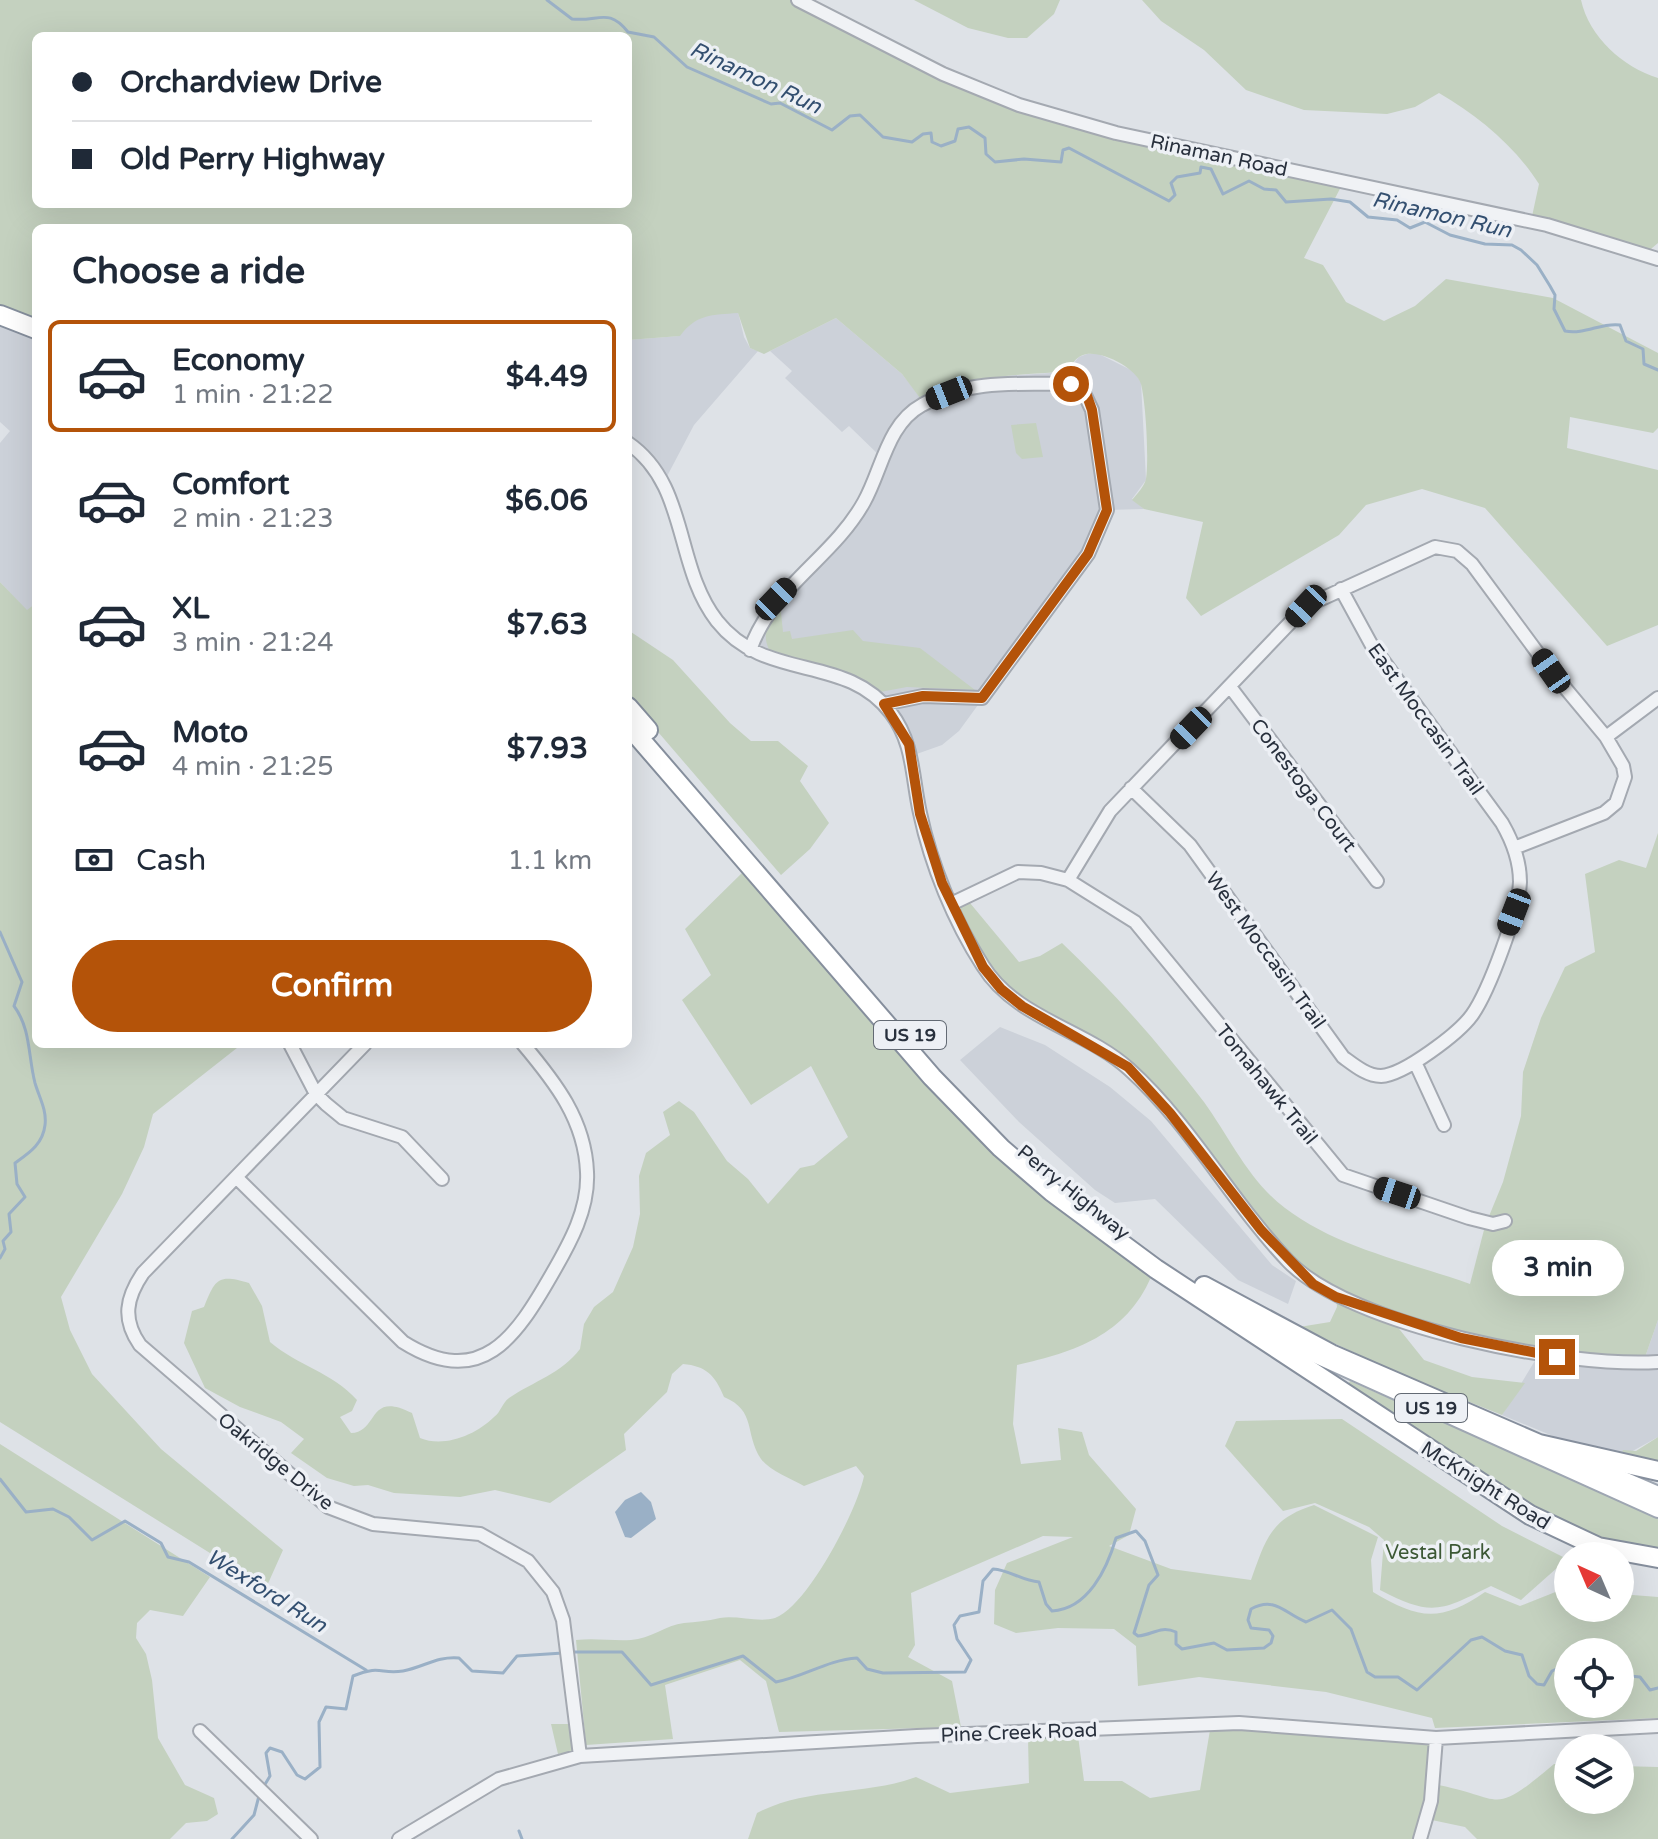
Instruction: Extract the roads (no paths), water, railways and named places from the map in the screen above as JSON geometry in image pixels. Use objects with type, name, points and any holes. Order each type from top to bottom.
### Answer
[{"type":"highway","points":[[0,315],[32,327]]},
{"type":"highway","name":"Perry Highway","points":[[632,712],[940,1069],[1001,1132],[1059,1183],[1136,1242],[1242,1309],[1331,1354],[1539,1444]]},
{"type":"highway","name":"Perry Highway","points":[[632,730],[954,1101],[1001,1148],[1077,1212],[1207,1302]]},
{"type":"highway","name":"McKnight Road","points":[[1207,1302],[1543,1523],[1598,1547],[1658,1558]]},
{"type":"highway","points":[[1539,1444],[1658,1471]]},
{"type":"main road","name":"Perry Highway","points":[[1207,1302],[1327,1362],[1658,1509]]},
{"type":"main road","name":"Perry Highway","points":[[1539,1444],[1658,1495]]},
{"type":"street","name":"Rinaman Road","points":[[798,0],[943,74],[1019,105],[1116,133],[1531,221],[1658,259]]},
{"type":"street","points":[[750,650],[759,624],[776,599],[862,507],[890,441],[911,412],[949,393],[981,386],[1071,384],[1086,393],[1092,410],[1107,510],[1088,554],[982,698],[923,696],[884,704]]},
{"type":"street","points":[[632,446],[648,459],[664,482],[702,600],[723,629],[750,650],[774,662],[857,684],[884,704],[909,744],[920,814],[951,904],[983,967],[1001,989],[1022,1006],[1128,1067],[1170,1113],[1270,1241],[1313,1284],[1336,1297],[1487,1344],[1575,1360],[1623,1364],[1658,1362]]},
{"type":"street","points":[[951,904],[1018,872],[1041,873],[1068,880],[1101,821],[1306,606],[1435,547],[1457,551],[1472,564],[1551,671],[1606,737],[1623,766],[1623,788],[1611,808],[1514,848]]},
{"type":"street","name":"East Moccasin Trail","points":[[1341,589],[1371,644],[1502,823],[1514,848]]},
{"type":"street","name":"Conestoga Court","points":[[1231,688],[1377,881]]},
{"type":"street","points":[[1606,737],[1658,698]]},
{"type":"street","name":"West Moccasin Trail","points":[[1131,788],[1190,845],[1343,1057],[1370,1074],[1382,1076],[1415,1062],[1461,1027],[1478,1004],[1518,898],[1519,864],[1514,848]]},
{"type":"street","name":"Tomahawk Trail","points":[[1068,880],[1135,922],[1343,1175],[1469,1218],[1493,1224],[1505,1221]]},
{"type":"street","points":[[292,1048],[316,1094],[343,1118],[402,1137],[442,1179]]},
{"type":"street","name":"Oakridge Drive","points":[[361,1048],[137,1282],[127,1305],[133,1335],[216,1413],[328,1507],[373,1524],[462,1529],[480,1534],[528,1561],[553,1592],[563,1620],[580,1756]]},
{"type":"street","points":[[236,1177],[403,1342],[444,1361],[464,1361],[482,1356],[504,1343],[529,1314],[582,1216],[587,1173],[581,1137],[570,1104],[526,1048]]},
{"type":"street","points":[[1415,1062],[1444,1125]]},
{"type":"street","name":"Pine Creek Road","points":[[399,1839],[499,1779],[527,1768],[580,1756],[917,1736],[1239,1723],[1436,1738],[1658,1726]]},
{"type":"street","points":[[200,1731],[311,1839]]},
{"type":"street","points":[[1420,1839],[1431,1801],[1436,1738]]},
{"type":"water","points":[[641,1492],[651,1502],[656,1519],[631,1538],[625,1537],[615,1512],[625,1500]]},
{"type":"waterway","name":"Rinamon Run","points":[[547,0],[572,19],[609,18],[628,32]]},
{"type":"waterway","name":"Rinamon Run","points":[[632,33],[654,37],[687,67],[771,104],[780,103],[832,130],[850,116],[860,115],[883,137],[912,142],[923,134],[931,133],[932,142],[941,146],[955,141],[958,129],[969,127],[985,138],[986,154],[995,162],[1024,159],[1061,162],[1063,150],[1069,148],[1169,201],[1175,195],[1171,183],[1177,177],[1200,173],[1201,167],[1211,169],[1223,194],[1249,181],[1264,189],[1276,190],[1286,202],[1331,199],[1350,202],[1368,217],[1397,220],[1410,228],[1425,222],[1450,235],[1485,244],[1512,245],[1537,265],[1550,286],[1555,295],[1554,309],[1565,331],[1620,325],[1626,341],[1643,349],[1644,364],[1658,370]]},
{"type":"waterway","points":[[0,932],[22,982],[14,1006],[26,1033],[45,1119],[44,1132],[38,1143],[15,1163],[17,1184],[25,1197],[9,1214],[11,1232],[3,1241],[5,1249],[0,1258]]},
{"type":"waterway","name":"Wexford Run","points":[[0,1479],[26,1512],[53,1509],[69,1517],[92,1540],[125,1521],[161,1543],[168,1557],[189,1562],[366,1670]]},
{"type":"waterway","points":[[570,1652],[622,1652],[651,1685],[743,1656],[776,1682],[857,1658],[867,1669],[883,1673],[965,1672],[971,1660],[957,1639],[954,1625],[960,1616],[979,1612],[983,1581],[993,1569],[1039,1582],[1046,1604],[1052,1611],[1065,1609],[1086,1595],[1094,1585],[1116,1538],[1136,1531],[1145,1541],[1158,1575],[1149,1585],[1134,1633],[1138,1636],[1161,1630],[1176,1632],[1176,1644],[1182,1649],[1214,1643],[1227,1650],[1264,1648],[1271,1643],[1273,1636],[1269,1630],[1251,1628],[1248,1620],[1251,1609],[1267,1604],[1306,1622],[1332,1610],[1351,1629],[1367,1672],[1375,1677],[1398,1677],[1417,1690],[1471,1640],[1482,1637],[1505,1651],[1522,1655],[1529,1676],[1537,1684],[1544,1685],[1554,1670]]},
{"type":"waterway","points":[[264,1786],[270,1776],[266,1753],[270,1748],[282,1752],[297,1775],[305,1779],[320,1767],[319,1722],[326,1707],[346,1709],[353,1676],[376,1670],[403,1671],[451,1658],[459,1658],[472,1671],[503,1673],[517,1656],[563,1653]]},
{"type":"waterway","points":[[1634,1676],[1640,1677],[1650,1690],[1658,1688]]},
{"type":"waterway","points":[[232,1839],[254,1815],[260,1792]]},
{"type":"waterway","points":[[519,1831],[522,1839]]},
{"type":"park label","name":"Vestal Park","points":[[1438,1552]]}]
